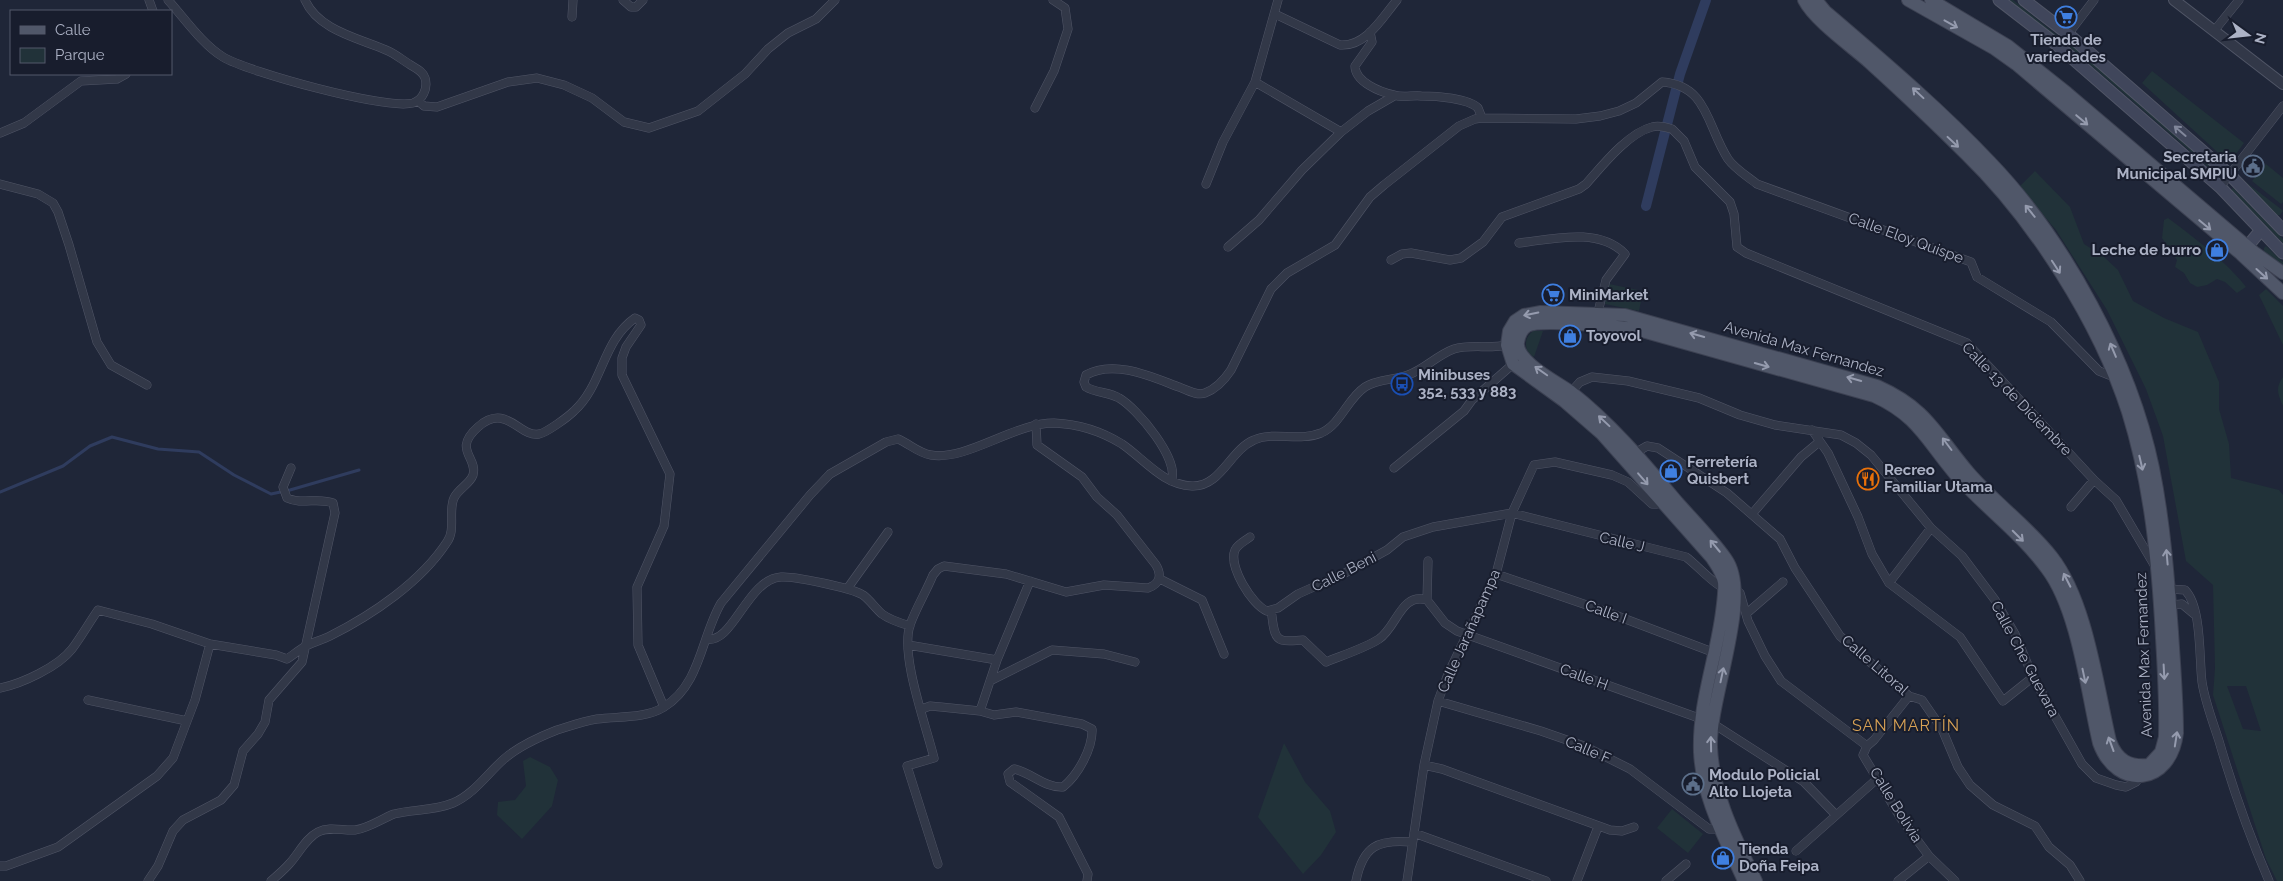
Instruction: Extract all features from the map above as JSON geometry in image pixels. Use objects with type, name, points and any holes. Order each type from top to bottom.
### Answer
[{"type":"main road","name":"Avenida Max Fernandez","points":[[1804,0],[1807,6],[1948,121],[1998,180],[2043,227],[2067,263],[2107,334],[2141,465],[2150,509],[2157,570],[2164,590]]},
{"type":"main road","name":"Avenida Max Fernandez","points":[[1816,0],[1852,41]]},
{"type":"main road","points":[[1908,0],[2006,50]]},
{"type":"main road","points":[[1931,0],[2006,50],[2244,250],[2283,293]]},
{"type":"main road","points":[[1999,0],[2059,46],[2220,187],[2283,253]]},
{"type":"main road","points":[[2024,0],[2068,34],[2230,175],[2283,230]]},
{"type":"main road","points":[[2244,250],[2261,230]]},
{"type":"main road","points":[[2244,250],[2283,273]]},
{"type":"main road","name":"Avenida Max Fernandez","points":[[1512,345],[1511,326],[1524,315],[1541,312],[1596,319],[1625,315],[1877,386],[1924,415],[1970,474],[1986,498],[2053,558],[2070,587],[2078,627],[2112,748],[2124,762],[2145,772],[2161,752],[2165,737],[2167,636],[2164,590],[2164,532],[2153,466],[2118,374]]},
{"type":"main road","points":[[1512,345],[1513,364],[1567,396],[1609,425],[1719,568],[1729,588],[1729,642],[1706,722]]},
{"type":"main road","points":[[1512,345],[1523,358],[1567,396]]},
{"type":"main road","points":[[1729,588],[1715,653],[1706,722],[1713,772],[1726,827],[1744,881]]},
{"type":"main road","points":[[1726,827],[1756,881]]},
{"type":"street","points":[[168,0],[222,57],[250,69],[301,84],[388,104],[418,101],[426,89],[425,77],[420,71],[389,51],[320,20],[310,11],[305,0]]},
{"type":"street","points":[[572,17],[573,0]]},
{"type":"street","points":[[623,0],[631,7],[636,7],[643,0]]},
{"type":"street","points":[[418,101],[424,106],[437,107],[508,82],[537,78],[564,85],[592,98],[624,122],[649,128],[698,111],[745,74],[768,49],[788,33],[816,19],[835,0]]},
{"type":"street","points":[[1035,108],[1054,71],[1068,29],[1066,8],[1052,0]]},
{"type":"street","points":[[1206,184],[1223,142],[1255,82],[1278,0]]},
{"type":"street","points":[[1275,14],[1340,45],[1348,45],[1358,42],[1370,32],[1397,0]]},
{"type":"street","points":[[2059,46],[2094,0]]},
{"type":"street","points":[[2174,0],[2283,84]]},
{"type":"street","points":[[2214,31],[2238,0]]},
{"type":"street","points":[[1171,481],[1173,474],[1172,464],[1164,449],[1140,415],[1120,398],[1086,388],[1084,382],[1086,375],[1096,370],[1117,369],[1153,377],[1194,393],[1209,391],[1224,380],[1231,370],[1271,289],[1287,273],[1335,245],[1370,197],[1384,185],[1460,126],[1482,118],[1478,108],[1467,101],[1423,96],[1394,96],[1364,82],[1356,74],[1355,66],[1372,42],[1370,32]]},
{"type":"street","points":[[0,133],[24,123],[81,81],[117,79],[124,75]]},
{"type":"street","points":[[1255,82],[1341,132]]},
{"type":"street","name":"Calle Eloy Quispe","points":[[1482,118],[1576,119],[1600,116],[1619,112],[1636,103],[1662,82],[1681,85],[1688,89],[1702,105],[1728,159],[1738,170],[1768,189],[1971,262],[1977,277],[2051,322],[2099,371],[2118,374]]},
{"type":"street","points":[[1228,247],[1258,220],[1302,170],[1341,132],[1394,96]]},
{"type":"street","points":[[2220,187],[2283,106]]},
{"type":"street","name":"Calle 13 de Diciembre","points":[[1390,260],[1402,254],[1411,253],[1450,260],[1461,258],[1482,242],[1502,217],[1579,189],[1625,143],[1652,127],[1661,126],[1672,129],[1684,141],[1694,167],[1730,202],[1734,214],[1737,247],[1746,253],[1967,343],[2094,480],[2116,500],[2127,516],[2139,543],[2157,570]]},
{"type":"street","points":[[0,184],[38,194],[53,203],[69,245],[97,342],[111,365],[147,384]]},
{"type":"street","points":[[1519,243],[1582,236],[1616,245],[1625,254],[1606,280],[1596,319]]},
{"type":"street","points":[[0,688],[15,686],[42,672],[71,651],[98,610],[152,624],[210,644],[276,655],[287,659],[306,646],[329,637],[383,606],[413,580],[448,541],[453,499],[472,476],[473,468],[466,452],[469,436],[479,426],[494,419],[506,419],[517,424],[526,432],[537,434],[573,412],[594,384],[612,340],[635,318],[639,320],[641,325],[626,347],[622,358],[622,375],[670,474],[664,526],[637,587],[638,645],[664,707]]},
{"type":"street","points":[[271,881],[289,864],[311,836],[319,831],[327,829],[356,830],[396,814],[429,810],[453,804],[469,794],[505,758],[528,743],[557,730],[595,719],[638,715],[664,707],[684,688],[692,676],[714,615],[721,603],[810,495],[830,474],[892,440],[901,441],[925,454],[947,455],[1036,424],[1073,425],[1088,428],[1122,444],[1171,481],[1181,485],[1203,485],[1220,472],[1252,440],[1315,435],[1331,425],[1357,395],[1371,384],[1409,375],[1441,354],[1457,348],[1512,345]]},
{"type":"street","points":[[1394,468],[1464,411],[1472,400],[1513,364]]},
{"type":"street","name":"Calle Che Guevara","points":[[1567,396],[1580,382],[1586,379],[1610,379],[1699,398],[1740,415],[1775,425],[1841,435],[1871,455],[1931,528],[1962,556],[1995,600],[2015,634],[2033,677],[2082,764],[2089,772],[2106,783],[2126,787],[2136,782],[2145,772]]},
{"type":"street","points":[[938,864],[907,766],[934,758],[910,664],[908,646],[910,626],[938,569],[944,566],[1006,574],[1073,593],[1095,585],[1148,588],[1154,586],[1160,579],[1160,571],[1156,564],[1117,515],[1097,497],[1082,477],[1037,445],[1036,424]]},
{"type":"street","points":[[1812,430],[1828,453],[1858,516],[1872,554],[1889,583],[1960,637],[2003,701],[2033,677]]},
{"type":"street","points":[[1752,514],[1801,458],[1819,442]]},
{"type":"street","name":"Calle Litoral","points":[[1631,456],[1647,446],[1658,448],[1727,493],[1780,539],[1795,568],[1840,636],[1909,696],[1922,700],[1942,729],[1958,767],[1970,785],[1993,805],[2035,826],[2049,847],[2070,865],[2080,881]]},
{"type":"street","name":"Calle Jarañapampa","points":[[1406,881],[1424,765],[1438,701],[1466,634],[1496,574],[1512,513],[1534,465],[1555,462],[1623,479],[1652,504],[1657,504],[1663,494]]},
{"type":"street","points":[[148,881],[158,866],[173,831],[183,820],[221,800],[234,785],[244,751],[265,722],[269,700],[302,662],[335,513],[333,503],[326,500],[295,501],[287,498],[283,487],[291,468]]},
{"type":"street","points":[[2071,507],[2094,480]]},
{"type":"street","name":"Calle J","points":[[1512,513],[1686,557],[1718,586],[1729,588]]},
{"type":"street","name":"Calle Beni","points":[[1271,610],[1278,608],[1298,594],[1370,559],[1403,537],[1433,527],[1512,513]]},
{"type":"street","points":[[1889,583],[1931,528]]},
{"type":"street","points":[[847,589],[888,532]]},
{"type":"street","points":[[1250,537],[1238,545],[1233,560],[1251,597],[1263,610],[1271,610],[1274,631],[1278,638],[1282,641],[1303,640],[1326,662],[1381,638],[1403,608],[1413,600],[1419,598],[1427,600],[1428,562]]},
{"type":"street","name":"Calle I","points":[[1496,574],[1607,612],[1715,653]]},
{"type":"street","points":[[706,639],[712,640],[722,636],[748,600],[761,586],[772,578],[785,576],[847,589],[864,596],[888,618],[910,626]]},
{"type":"street","points":[[1160,579],[1202,600],[1224,654]]},
{"type":"street","points":[[980,711],[997,660],[1030,581]]},
{"type":"street","points":[[1747,613],[1783,582]]},
{"type":"street","points":[[1729,588],[1740,593],[1748,621],[1765,656],[1781,681],[1867,746],[1874,740],[1909,696]]},
{"type":"street","points":[[2164,590],[2185,590],[2190,596],[2194,614],[2202,684],[2250,839],[2269,881]]},
{"type":"street","name":"Calle H","points":[[1427,600],[1445,623],[1466,634],[1706,722],[1804,782],[1836,814]]},
{"type":"street","points":[[2165,606],[2182,604],[2194,614]]},
{"type":"street","points":[[0,866],[6,866],[58,847],[157,776],[173,758],[187,721],[210,644]]},
{"type":"street","points":[[908,646],[997,660]]},
{"type":"street","points":[[990,681],[1052,650],[1104,654],[1134,662]]},
{"type":"street","points":[[88,700],[187,721]]},
{"type":"street","name":"Calle F","points":[[1438,701],[1541,731],[1584,746],[1630,769],[1709,829],[1726,827]]},
{"type":"street","points":[[922,709],[930,706],[980,711],[994,715],[1016,712],[1082,724],[1092,729],[1092,740],[1072,780],[1063,787],[1048,785],[1022,771],[1014,769],[1008,774],[1010,782],[1059,817],[1088,874],[1088,881]]},
{"type":"street","name":"Calle Bolivia","points":[[1867,746],[1863,755],[1900,818],[1929,856],[1898,881]]},
{"type":"street","points":[[1424,765],[1442,769],[1598,827],[1622,831],[1634,827]]},
{"type":"street","points":[[1796,851],[1877,779]]},
{"type":"street","points":[[1577,881],[1598,827]]},
{"type":"street","points":[[1414,833],[1546,881]]},
{"type":"street","points":[[1356,881],[1360,862],[1380,843],[1412,842]]},
{"type":"street","points":[[1929,856],[1955,881]]},
{"type":"street","points":[[1666,881],[1686,864]]},
{"type":"green space","points":[[2009,0],[2013,0],[2058,36],[2056,36]]},
{"type":"green space","points":[[2072,45],[2219,174],[2219,176],[2070,47]]},
{"type":"green space","points":[[2152,71],[2244,143],[2233,158],[2226,160],[2142,83]]},
{"type":"green space","points":[[2266,164],[2283,178],[2283,202],[2281,204],[2252,181]]},
{"type":"green space","points":[[2035,171],[2070,207],[2084,244],[2103,256],[2118,270],[2133,301],[2164,318],[2198,332],[2219,382],[2219,409],[2229,444],[2231,478],[2279,490],[2283,495],[2283,881],[2277,881],[2266,859],[2213,695],[2215,668],[2213,585],[2186,561],[2163,436],[2146,389],[2107,310],[2056,230],[2019,187]],"holes":[[[2227,686],[2246,686],[2261,731],[2243,729]]]},
{"type":"green space","points":[[2243,180],[2281,209],[2283,211],[2280,215],[2277,215]]},
{"type":"green space","points":[[2233,188],[2283,239],[2283,243],[2231,190]]},
{"type":"green space","points":[[2168,218],[2220,260],[2246,287],[2237,293],[2225,282],[2217,279],[2207,285],[2197,287],[2190,283],[2184,273],[2175,267],[2177,260],[2162,238],[2164,220]]},
{"type":"green space","points":[[2266,246],[2283,262],[2283,265],[2264,252]]},
{"type":"green space","points":[[1609,284],[1643,291],[1639,311],[1605,304]]},
{"type":"green space","points":[[2266,289],[2283,306],[2283,345],[2259,295]]},
{"type":"green space","points":[[1533,331],[1543,331],[1534,357],[1528,353],[1526,343],[1527,338]]},
{"type":"green space","points":[[2283,377],[2283,406],[2278,391]]},
{"type":"green space","points":[[1284,743],[1305,782],[1330,811],[1336,832],[1321,855],[1303,874],[1258,817]]},
{"type":"green space","points":[[530,757],[550,767],[558,780],[552,806],[522,839],[497,815],[498,802],[515,800],[526,786],[523,761]]},
{"type":"green space","points":[[1672,809],[1703,834],[1688,853],[1657,828]]},
{"type":"waterway","points":[[1646,206],[1680,74],[1706,0]]},
{"type":"waterway","points":[[0,492],[63,466],[90,446],[112,437],[158,449],[199,452],[234,475],[271,494],[359,470]]},
{"type":"place","name":"Tienda de variedades","points":[[2066,17]]},
{"type":"place","name":"Secretaria Municipal SMPIU","points":[[2253,166]]},
{"type":"place","name":"Leche de burro","points":[[2217,250]]},
{"type":"place","name":"MiniMarket","points":[[1553,295]]},
{"type":"place","name":"Toyovol","points":[[1570,336]]},
{"type":"place","name":"Minibuses 352, 533 y 883","points":[[1402,384]]},
{"type":"place","name":"Ferretería Quisbert","points":[[1671,471]]},
{"type":"place","name":"Recreo Familiar Utama","points":[[1868,479]]},
{"type":"place","name":"Modulo Policial Alto Llojeta","points":[[1693,784]]},
{"type":"place","name":"Tienda Doña Feipa","points":[[1723,858]]},
{"type":"district","name":"SAN MARTÍN","points":[[1906,725]]}]
